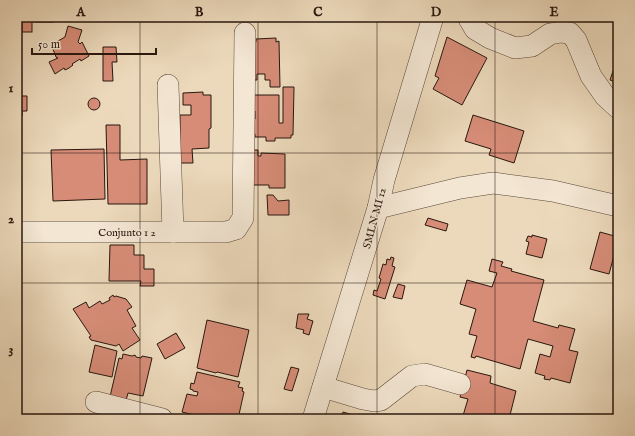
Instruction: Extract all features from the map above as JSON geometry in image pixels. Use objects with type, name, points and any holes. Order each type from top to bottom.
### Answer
[{"type":"street","name":"SMLN MI 12","points":[[313,419],[378,208],[384,180],[433,17]]},
{"type":"street","points":[[468,17],[476,29],[490,38],[515,48],[532,46],[550,34],[560,32],[570,33],[576,40],[591,76],[605,96],[618,108]]},
{"type":"street","name":"Conjunto 1 2","points":[[17,232],[226,232],[236,229],[243,218],[245,33]]},
{"type":"street","points":[[168,85],[173,232]]},
{"type":"street","points":[[378,208],[460,188],[493,182],[553,191],[618,206]]},
{"type":"street","points":[[323,386],[374,401],[381,400],[412,376],[425,374],[460,384]]},
{"type":"street","points":[[96,402],[162,419]]},
{"type":"building","points":[[22,17],[32,17],[32,32],[22,32]]},
{"type":"building","points":[[34,17],[53,17],[53,22],[34,22]]},
{"type":"building","points":[[104,17],[146,17],[146,19],[104,21]]},
{"type":"building","points":[[68,26],[82,30],[78,42],[80,44],[82,42],[89,56],[81,61],[80,59],[69,68],[65,70],[64,68],[55,74],[49,62],[58,58],[56,57],[51,45],[65,37]]},
{"type":"building","points":[[447,37],[487,58],[462,105],[433,89],[439,78],[435,76]]},
{"type":"building","points":[[276,38],[276,42],[279,41],[280,87],[270,87],[270,80],[265,80],[265,74],[257,74],[257,80],[250,80],[249,42],[256,42],[256,39]]},
{"type":"building","points":[[103,47],[116,47],[117,62],[112,62],[113,81],[103,81]]},
{"type":"building","points":[[614,68],[618,69],[618,83],[610,80]]},
{"type":"building","points":[[283,87],[294,87],[293,135],[291,135],[291,138],[275,138],[275,141],[266,141],[266,137],[255,137],[255,134],[251,134],[251,119],[255,119],[255,111],[252,111],[252,95],[279,95],[279,123],[283,123]]},
{"type":"building","points":[[203,92],[203,95],[211,95],[211,128],[209,129],[209,148],[192,149],[193,163],[180,163],[180,115],[191,115],[191,105],[183,105],[183,93]]},
{"type":"building","points":[[17,96],[27,96],[27,111],[22,111],[22,116],[17,116]]},
{"type":"building","points":[[94,98],[98,100],[100,104],[98,108],[94,110],[90,108],[88,104],[90,100]]},
{"type":"building","points":[[473,115],[524,131],[514,163],[489,155],[491,149],[465,141]]},
{"type":"building","points":[[106,125],[120,125],[120,160],[147,159],[147,204],[108,204]]},
{"type":"building","points":[[104,149],[105,199],[53,201],[51,150]]},
{"type":"building","points":[[250,150],[258,150],[258,156],[261,156],[261,153],[285,154],[285,188],[269,188],[269,185],[250,185]]},
{"type":"building","points":[[267,195],[273,195],[278,201],[289,200],[289,215],[268,215]]},
{"type":"building","points":[[428,218],[448,224],[446,231],[425,225]]},
{"type":"building","points":[[600,232],[618,237],[609,274],[590,269]]},
{"type":"building","points":[[532,235],[547,239],[542,258],[526,254],[529,242],[526,241],[528,236],[532,237]]},
{"type":"building","points":[[110,245],[134,245],[134,255],[144,255],[144,269],[154,269],[154,286],[140,286],[141,281],[109,281]]},
{"type":"building","points":[[391,257],[394,258],[392,266],[395,267],[385,299],[373,295],[374,290],[377,291],[381,279],[379,278],[383,264],[386,265],[387,259],[390,260]]},
{"type":"building","points":[[492,259],[503,262],[501,266],[512,269],[511,271],[544,280],[533,321],[558,328],[559,325],[575,329],[569,350],[578,352],[570,383],[551,378],[550,380],[544,379],[545,376],[535,373],[540,354],[550,357],[553,346],[528,339],[520,369],[476,356],[475,358],[471,357],[477,336],[469,334],[476,309],[460,304],[467,280],[492,287],[497,273],[489,271]]},
{"type":"building","points":[[398,284],[405,286],[402,299],[393,297]]},
{"type":"building","points":[[113,295],[114,297],[116,296],[126,299],[132,307],[127,310],[136,326],[132,328],[140,340],[123,351],[119,344],[116,346],[91,340],[89,337],[91,336],[73,309],[86,302],[89,308],[100,301],[102,304],[110,300],[109,298]]},
{"type":"building","points":[[298,314],[309,314],[307,319],[313,321],[309,335],[303,333],[304,330],[296,328]]},
{"type":"building","points":[[207,320],[249,330],[238,377],[197,368]]},
{"type":"building","points":[[176,333],[185,348],[165,359],[157,344]]},
{"type":"building","points":[[95,345],[117,351],[112,377],[89,372]]},
{"type":"building","points":[[123,354],[132,356],[135,355],[136,357],[141,358],[142,356],[152,358],[143,396],[128,393],[125,404],[109,401],[119,358],[122,359]]},
{"type":"building","points":[[291,367],[299,369],[292,391],[284,389]]},
{"type":"building","points":[[467,370],[491,376],[490,383],[516,391],[509,419],[462,419],[468,399],[460,397]]},
{"type":"building","points":[[197,372],[240,382],[238,387],[243,388],[242,391],[244,392],[238,419],[211,419],[182,412],[187,394],[197,396],[198,392],[190,389],[191,383],[194,384]]},
{"type":"building","points":[[343,412],[367,419],[340,419]]}]
